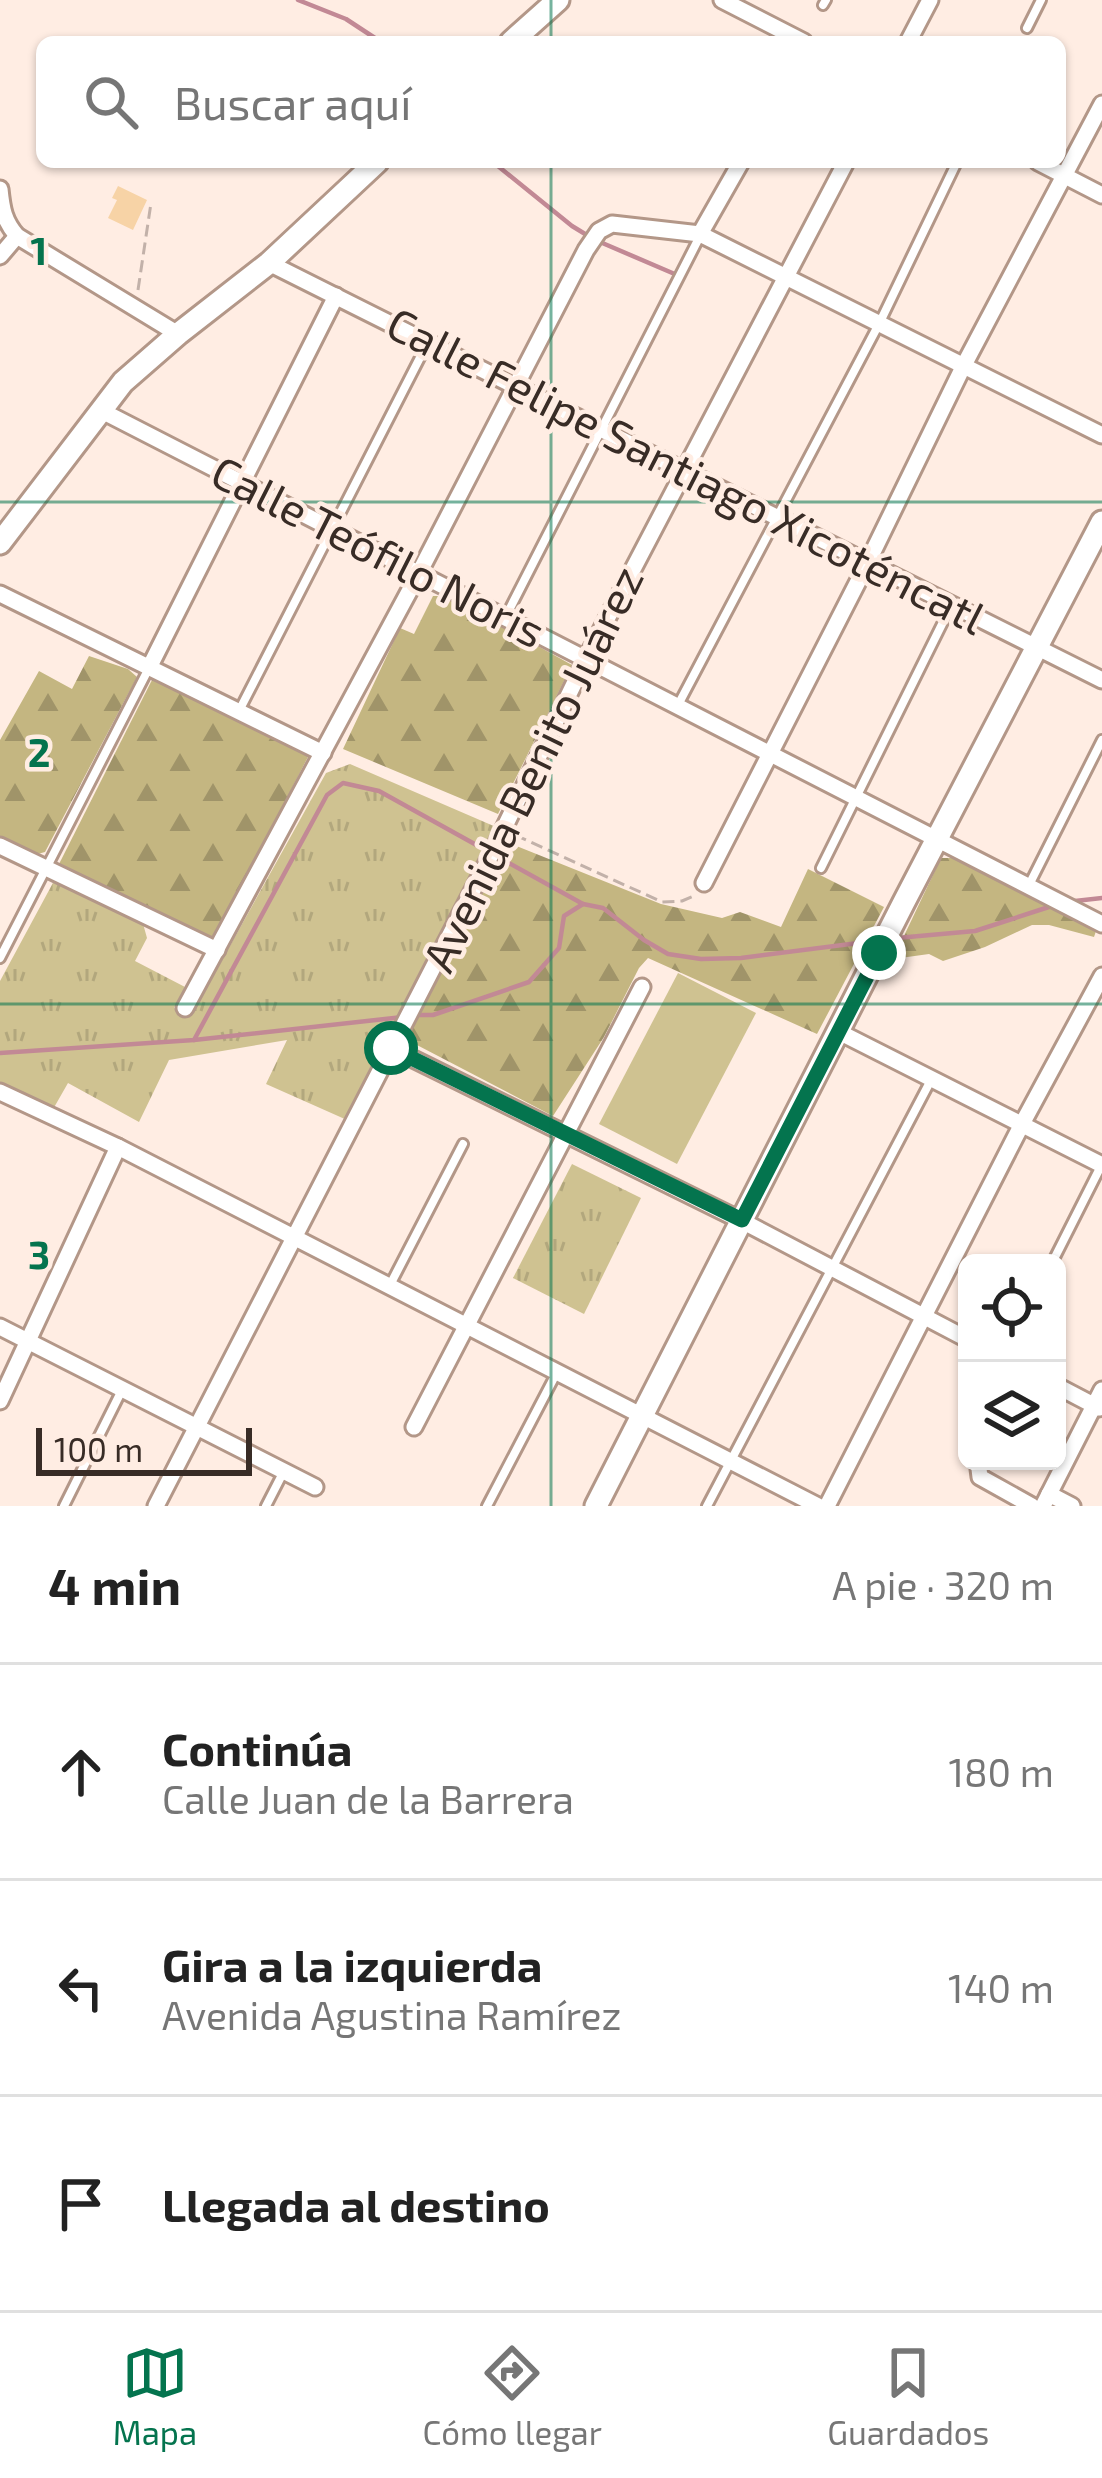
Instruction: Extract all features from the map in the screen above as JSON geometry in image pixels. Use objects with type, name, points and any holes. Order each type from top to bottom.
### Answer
[{"type":"street","points":[[518,36],[558,0]]},
{"type":"street","points":[[722,0],[791,36]]},
{"type":"street","points":[[911,36],[930,0]]},
{"type":"street","points":[[704,883],[964,365],[1102,104]]},
{"type":"street","points":[[0,542],[123,382],[269,263],[371,168]]},
{"type":"street","points":[[700,234],[738,168]]},
{"type":"street","name":"Avenida Benito Juárez","points":[[157,1506],[410,1015],[586,659],[843,168]]},
{"type":"street","points":[[1050,168],[1102,195]]},
{"type":"street","points":[[0,189],[1,209],[16,236],[178,334]]},
{"type":"street","points":[[185,1008],[599,231],[621,224],[700,234],[1102,436]]},
{"type":"street","points":[[0,256],[16,236]]},
{"type":"street","name":"Calle Felipe Santiago Xicoténcatl","points":[[269,263],[1102,680]]},
{"type":"street","points":[[150,666],[336,296]]},
{"type":"street","name":"Calle Teófilo Noris","points":[[102,411],[1102,924]]},
{"type":"street","points":[[596,1506],[1102,522]]},
{"type":"street","points":[[0,594],[323,753]]},
{"type":"street","points":[[0,846],[217,950]]},
{"type":"street","points":[[827,1506],[1102,976]]},
{"type":"street","points":[[414,1427],[642,986]]},
{"type":"street","points":[[839,1032],[1102,1165]]},
{"type":"street","points":[[391,1048],[742,1220],[958,1334]]},
{"type":"street","points":[[0,1092],[118,1147],[818,1506]]},
{"type":"street","points":[[0,1400],[118,1147]]},
{"type":"street","points":[[0,1328],[315,1487]]},
{"type":"street","points":[[1066,1389],[1099,1402],[1046,1500],[1072,1506]]},
{"type":"street","points":[[979,1470],[980,1478],[1032,1506]]},
{"type":"lane","points":[[1027,28],[1041,0]]},
{"type":"lane","points":[[678,706],[880,322],[954,168]]},
{"type":"lane","points":[[506,618],[700,234]]},
{"type":"lane","points":[[238,712],[428,342]]},
{"type":"lane","points":[[820,868],[952,604]]},
{"type":"lane","points":[[0,958],[150,666]]},
{"type":"lane","points":[[1028,886],[1102,740]]},
{"type":"lane","points":[[707,1506],[931,1080]]},
{"type":"lane","points":[[389,1286],[463,1144]]},
{"type":"lane","points":[[1057,1254],[1102,1165]]},
{"type":"lane","points":[[488,1506],[556,1374]]},
{"type":"lane","points":[[64,1506],[123,1389]]},
{"type":"lane","points":[[266,1506],[284,1471]]},
{"type":"path","points":[[135,309],[151,203]]},
{"type":"path","points":[[502,830],[662,902],[696,896],[704,883]]},
{"type":"green space","points":[[433,596],[448,596],[572,665],[498,814],[343,749],[400,628],[414,634]]},
{"type":"green space","points":[[89,656],[128,669],[137,677],[45,852],[34,855],[0,836],[0,740],[39,671],[72,689]]},
{"type":"green space","points":[[154,676],[310,753],[217,934],[204,939],[57,868]]},
{"type":"green space","points":[[350,764],[496,827],[495,838],[347,1120],[266,1084],[287,1040],[169,1060],[139,1122],[68,1083],[52,1111],[0,1086],[0,981],[54,881],[142,920],[147,938],[135,961],[185,987],[174,1008],[191,1016],[326,773]]},
{"type":"green space","points":[[509,843],[661,904],[722,918],[740,912],[781,927],[808,869],[884,907],[817,1034],[648,958],[553,1116],[415,1044],[411,1028]]},
{"type":"green space","points":[[941,858],[962,858],[1098,925],[1094,937],[1032,925],[943,961],[929,954],[893,959]]},
{"type":"green space","points":[[678,973],[756,1013],[677,1164],[599,1124]]},
{"type":"green space","points":[[572,1164],[641,1198],[584,1314],[513,1278]]},
{"type":"building","points":[[118,186],[147,200],[133,230],[108,218]]},
{"type":"waterway","points":[[298,0],[346,19],[372,36]]},
{"type":"waterway","points":[[500,168],[590,237]]},
{"type":"waterway","points":[[600,242],[677,275]]},
{"type":"waterway","points":[[194,1040],[327,795],[343,783],[379,791],[583,904]]},
{"type":"waterway","points":[[1066,902],[1102,898]]},
{"type":"waterway","points":[[414,1015],[433,1015],[529,982],[559,948],[564,916],[583,904],[603,908],[668,954],[701,959],[874,941]]},
{"type":"waterway","points":[[897,938],[975,931],[1055,905]]},
{"type":"waterway","points":[[0,1053],[194,1040],[403,1017]]},
{"type":"route","points":[[391,1048],[742,1220],[879,953]]}]
